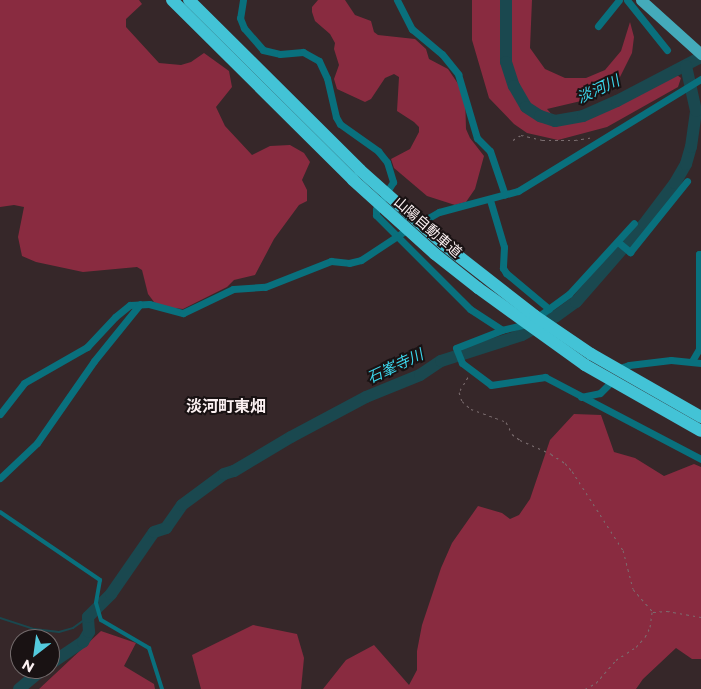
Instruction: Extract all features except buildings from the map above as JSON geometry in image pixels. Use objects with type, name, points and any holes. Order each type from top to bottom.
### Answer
[{"type":"highway","name":"山陽自動車道","points":[[172,0],[357,175]]},
{"type":"highway","name":"山陽自動車道","points":[[189,0],[435,254],[527,326],[627,384],[701,431]]},
{"type":"highway","name":"山陽自動車道","points":[[627,384],[701,417]]},
{"type":"main road","points":[[641,0],[698,51]]},
{"type":"street","points":[[243,0],[240,18],[244,28],[263,50],[280,54],[302,52],[319,61],[327,78],[336,117],[340,124],[378,150],[387,162],[393,182],[376,209],[376,215],[470,309],[502,330]]},
{"type":"street","points":[[396,0],[412,29],[442,54],[458,74],[476,138],[490,151],[505,195]]},
{"type":"street","points":[[598,26],[619,0]]},
{"type":"street","points":[[627,0],[667,50]]},
{"type":"street","points":[[0,414],[24,383],[87,347],[115,316],[130,305],[141,303],[183,313],[233,289],[265,286],[331,262],[349,263],[361,260],[395,236],[439,212],[490,200],[518,191],[698,81]]},
{"type":"street","points":[[618,242],[630,252],[687,182]]},
{"type":"street","points":[[490,200],[504,247],[503,268],[506,273],[549,309]]},
{"type":"street","points":[[634,223],[569,294],[549,309],[527,324],[502,330],[456,348],[457,352],[461,360],[490,385],[546,377],[701,459]]},
{"type":"street","points":[[692,361],[700,349],[699,254],[701,254]]},
{"type":"street","points":[[0,478],[37,443],[94,361],[141,303]]},
{"type":"street","points":[[581,397],[606,389],[623,367],[671,360],[701,363]]},
{"type":"lane","points":[[0,512],[100,580],[96,604],[101,620],[149,648],[162,689]]},
{"type":"path","points":[[513,140],[521,135],[542,140],[575,140],[593,137]]},
{"type":"path","points":[[473,370],[459,392],[462,401],[471,410],[506,422],[512,434],[520,440],[565,462],[588,492],[603,521],[623,550],[633,589],[653,612]]},
{"type":"path","points":[[653,612],[667,610],[701,616]]},
{"type":"path","points":[[585,689],[596,683],[616,660],[636,647],[645,637],[650,627],[653,612]]},
{"type":"shaded area","points":[[0,0],[139,0],[142,4],[126,19],[126,27],[159,63],[181,65],[191,62],[204,53],[229,71],[232,87],[216,107],[225,126],[252,155],[270,146],[290,145],[304,153],[310,162],[302,180],[307,190],[307,201],[299,205],[274,239],[255,275],[234,280],[227,287],[183,309],[164,307],[154,302],[148,294],[142,270],[137,267],[83,272],[36,262],[22,256],[18,237],[24,207],[14,205],[0,207]]},
{"type":"shaded area","points":[[318,0],[345,0],[355,15],[371,21],[374,32],[378,35],[415,39],[426,49],[429,59],[448,69],[465,94],[466,129],[470,138],[484,156],[475,189],[466,202],[455,205],[427,196],[394,168],[391,159],[410,149],[419,132],[419,127],[414,122],[397,111],[399,77],[394,74],[385,78],[371,99],[365,102],[337,89],[334,79],[339,65],[334,49],[335,43],[330,34],[315,21],[312,12],[312,7]]},
{"type":"shaded area","points":[[472,0],[532,0],[530,48],[545,69],[565,78],[586,78],[605,70],[621,51],[630,22],[634,37],[632,53],[618,81],[609,88],[581,101],[547,109],[554,117],[570,117],[594,110],[672,75],[677,75],[681,78],[678,87],[607,127],[558,140],[527,133],[514,124],[489,98],[472,40]]},
{"type":"shaded area","points":[[574,414],[601,415],[614,452],[635,458],[664,476],[694,464],[701,467],[701,659],[692,659],[676,648],[643,679],[636,689],[323,689],[346,660],[374,645],[409,685],[417,670],[417,651],[422,625],[441,568],[452,543],[478,506],[502,513],[510,519],[519,515],[530,499],[550,440]]},
{"type":"shaded area","points":[[253,625],[297,634],[304,658],[301,689],[201,689],[192,655]]},
{"type":"shaded area","points":[[101,631],[136,643],[124,666],[154,684],[155,689],[39,689],[50,679],[60,679],[60,669]]},
{"type":"waterway","name":"淡河川","points":[[506,0],[506,62],[514,86],[526,107],[540,116],[555,121],[583,116],[617,101],[701,57]]},
{"type":"waterway","name":"石峯寺川","points":[[60,657],[83,642],[89,632],[88,617],[111,594],[154,532],[166,528],[182,505],[224,474],[234,471],[291,437],[366,397],[420,375],[441,361],[522,335],[555,317],[576,302],[644,224],[675,183],[686,164],[691,147],[696,111],[686,66]]},
{"type":"waterway","points":[[0,618],[34,629],[59,632],[73,628],[88,617]]},
{"type":"waterway","name":"石峯寺川","points":[[19,689],[31,679]]},
{"type":"district","name":"淡河町東畑","points":[[226,407]]}]
